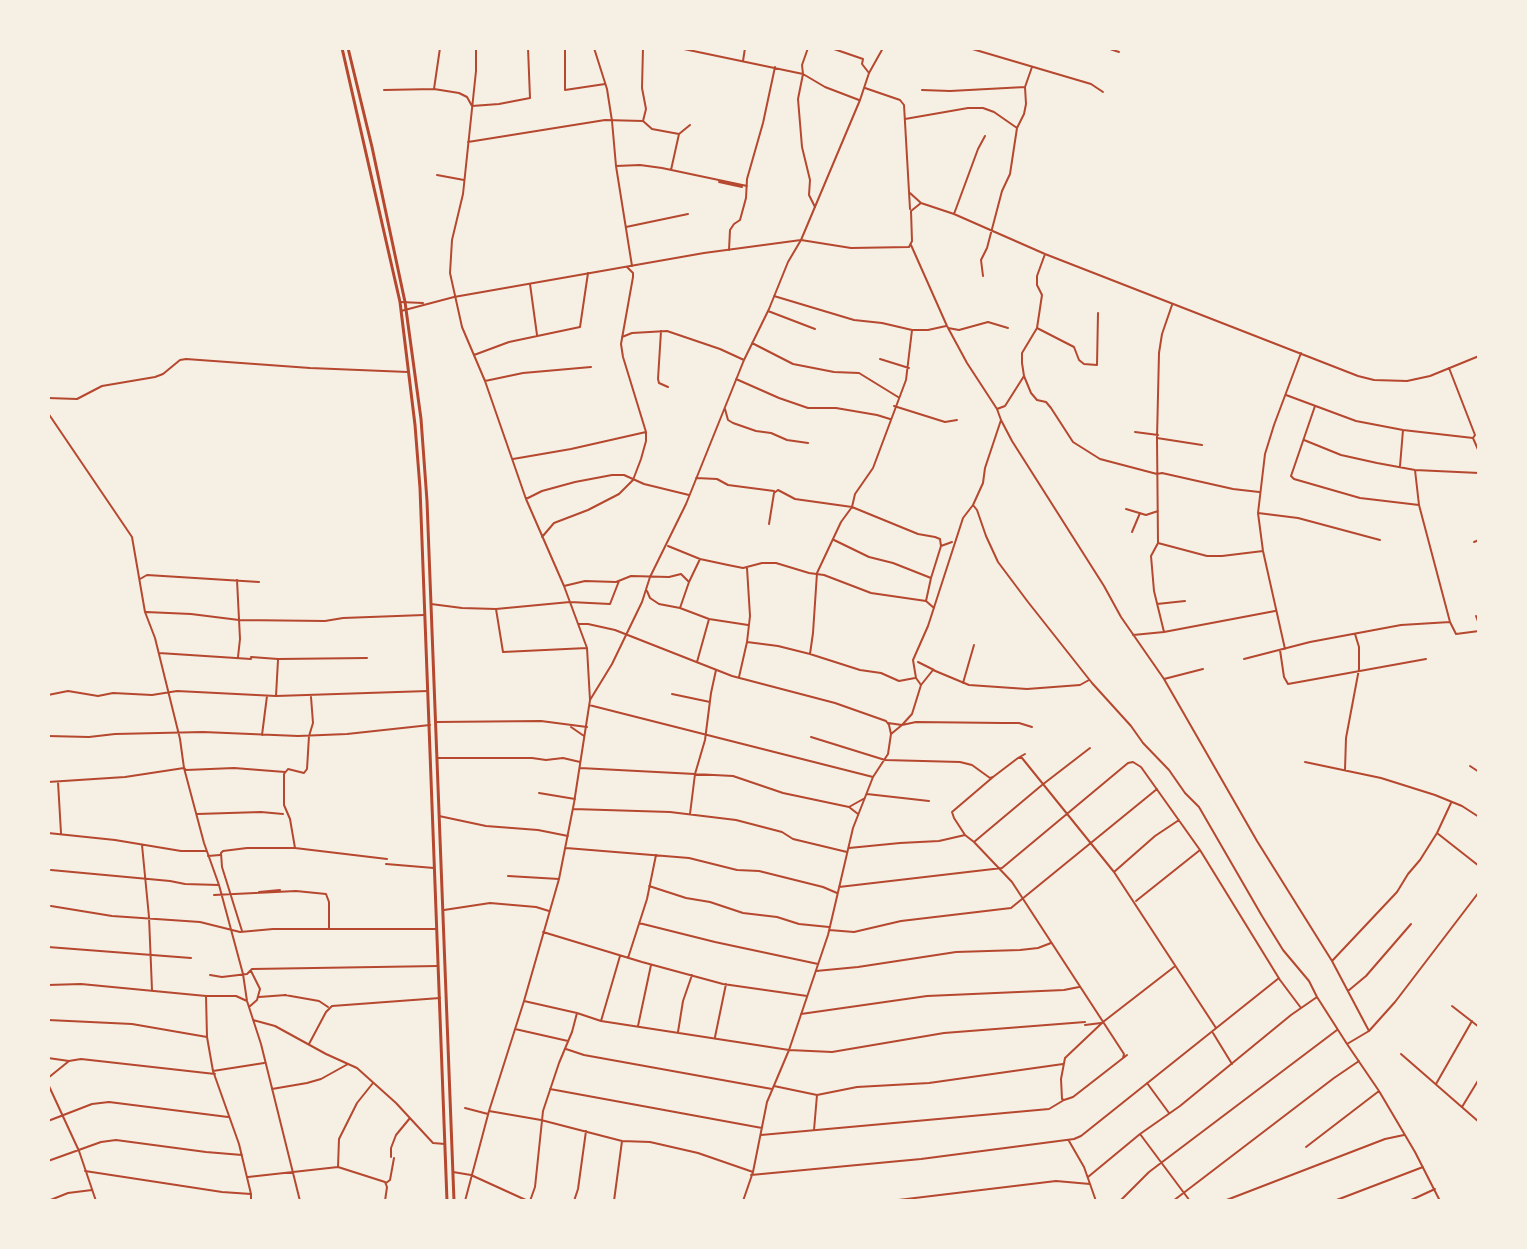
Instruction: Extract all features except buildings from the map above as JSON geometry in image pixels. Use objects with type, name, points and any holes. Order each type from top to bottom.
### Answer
[{"type":"highway","points":[[342,48],[400,302],[415,425],[420,488],[430,725],[447,1201]]},
{"type":"highway","points":[[348,48],[405,302],[421,419],[427,501],[454,1201]]},
{"type":"street","points":[[434,88],[440,48]]},
{"type":"street","points":[[465,1201],[488,1113],[524,1001],[559,879],[575,798],[590,700],[587,648],[564,586],[526,500],[485,381],[462,327],[454,297],[450,273],[452,240],[465,181],[476,48]]},
{"type":"street","points":[[472,106],[530,98],[528,48]]},
{"type":"street","points":[[565,48],[565,90],[605,84]]},
{"type":"street","points":[[594,48],[605,84],[612,120],[616,166],[632,266]]},
{"type":"street","points":[[643,121],[646,108],[642,88],[644,48]]},
{"type":"street","points":[[679,48],[803,74],[825,87],[860,100]]},
{"type":"street","points":[[743,61],[745,48]]},
{"type":"street","points":[[808,48],[802,65],[803,74],[798,99],[800,126],[810,180],[809,195],[815,207]]},
{"type":"street","points":[[831,48],[863,59],[862,64],[869,73]]},
{"type":"street","points":[[590,700],[612,664],[647,591],[650,577],[667,546],[744,360],[768,311],[788,262],[801,240],[865,88],[869,73],[883,48]]},
{"type":"street","points":[[969,48],[1091,84],[1103,92]]},
{"type":"street","points":[[1107,48],[1119,52]]},
{"type":"street","points":[[794,72],[802,65]]},
{"type":"street","points":[[729,250],[730,230],[740,220],[747,179],[764,123],[774,67]]},
{"type":"street","points":[[983,276],[981,260],[987,248],[1002,191],[1010,174],[1017,128],[1026,104],[1025,87],[1032,67]]},
{"type":"street","points":[[922,90],[950,91],[1025,87]]},
{"type":"street","points":[[384,90],[434,88],[463,94],[472,106]]},
{"type":"street","points":[[865,88],[900,100],[903,105],[910,193],[911,245],[967,363],[1133,635],[1164,679],[1229,793],[1332,961],[1370,1031]]},
{"type":"street","points":[[905,119],[968,108],[982,108],[994,112],[1017,128]]},
{"type":"street","points":[[468,142],[605,120],[643,121],[652,129],[679,134]]},
{"type":"street","points":[[671,171],[679,134],[690,125]]},
{"type":"street","points":[[954,214],[985,136]]},
{"type":"street","points":[[616,166],[640,165],[747,186]]},
{"type":"street","points":[[671,171],[742,188]]},
{"type":"street","points":[[437,175],[465,181]]},
{"type":"street","points":[[910,193],[921,203],[954,214],[1044,254],[1358,376],[1374,380],[1407,381],[1430,376],[1479,356]]},
{"type":"street","points":[[910,211],[921,203]]},
{"type":"street","points":[[626,227],[688,214]]},
{"type":"street","points":[[401,311],[454,297],[588,273],[801,240],[851,248],[909,247],[911,245]]},
{"type":"street","points":[[1044,254],[1037,276],[1037,285],[1042,295],[1037,328],[1022,353],[1024,376],[1031,393],[1037,400],[1046,402],[1073,442],[1100,459],[1157,474],[1162,473],[1233,489],[1259,492]]},
{"type":"street","points":[[542,537],[554,523],[588,510],[619,494],[633,480],[646,441],[646,432],[623,357],[622,337],[633,277],[633,273],[627,267]]},
{"type":"street","points":[[474,355],[509,342],[580,327],[588,273]]},
{"type":"street","points":[[530,284],[537,335]]},
{"type":"street","points":[[774,296],[854,320],[882,323],[912,330],[948,327],[960,330],[988,322],[1008,328]]},
{"type":"street","points":[[400,302],[426,303]]},
{"type":"street","points":[[1164,632],[1156,604],[1151,556],[1158,543],[1159,353],[1161,334],[1172,305]]},
{"type":"street","points":[[768,311],[815,329]]},
{"type":"street","points":[[1037,328],[1074,346],[1079,360],[1084,364],[1097,365],[1098,313]]},
{"type":"street","points":[[810,654],[817,573],[842,522],[852,507],[855,494],[873,468],[894,406],[906,380],[912,330]]},
{"type":"street","points":[[661,331],[658,379],[659,383],[668,387]]},
{"type":"street","points":[[622,337],[632,333],[667,331],[720,349],[744,360]]},
{"type":"street","points":[[752,343],[793,364],[834,372],[859,373],[898,398]]},
{"type":"street","points":[[1285,649],[1263,551],[1258,513],[1259,492],[1265,454],[1301,353]]},
{"type":"street","points":[[48,398],[77,399],[102,386],[155,377],[163,374],[180,360],[186,359],[408,372]]},
{"type":"street","points":[[880,359],[909,368]]},
{"type":"street","points":[[485,381],[524,373],[591,367]]},
{"type":"street","points":[[1449,368],[1475,435],[1473,438],[1479,452]]},
{"type":"street","points":[[997,409],[1005,406],[1024,376]]},
{"type":"street","points":[[736,379],[808,408],[836,408],[890,419]]},
{"type":"street","points":[[1286,395],[1356,421],[1403,430],[1473,438]]},
{"type":"street","points":[[894,406],[945,422],[957,420]]},
{"type":"street","points":[[1315,406],[1291,476],[1294,479],[1360,498],[1419,505]]},
{"type":"street","points":[[725,409],[728,420],[733,423],[756,431],[771,433],[787,440],[808,443]]},
{"type":"street","points":[[48,412],[132,537],[145,612],[159,653],[179,734],[184,768],[243,974],[247,1001],[300,1201]]},
{"type":"street","points":[[921,685],[916,678],[913,660],[934,608],[963,518],[973,505],[983,483],[984,468],[1001,420]]},
{"type":"street","points":[[1400,466],[1403,430]]},
{"type":"street","points":[[512,459],[571,449],[646,432]]},
{"type":"street","points":[[1135,432],[1202,445]]},
{"type":"street","points":[[1304,440],[1341,455],[1415,470],[1479,473]]},
{"type":"street","points":[[1415,470],[1419,505],[1450,622],[1456,633],[1479,631]]},
{"type":"street","points":[[526,500],[542,491],[612,475],[624,475],[654,487],[689,495]]},
{"type":"street","points":[[696,478],[717,479],[728,485],[783,491],[803,501],[852,507],[909,531],[940,539],[941,546],[926,601]]},
{"type":"street","points":[[769,524],[774,491]]},
{"type":"street","points":[[973,505],[999,562],[1028,602],[1089,680],[1199,807],[1283,950],[1309,981],[1317,997],[1379,1091],[1440,1201]]},
{"type":"street","points":[[1126,509],[1146,515],[1158,511]]},
{"type":"street","points":[[1132,532],[1140,513]]},
{"type":"street","points":[[1258,513],[1298,518],[1380,540]]},
{"type":"street","points":[[834,540],[869,557],[893,563],[931,578]]},
{"type":"street","points":[[1474,542],[1479,540]]},
{"type":"street","points":[[941,546],[952,542]]},
{"type":"street","points":[[1158,543],[1207,556],[1263,551]]},
{"type":"street","points":[[667,546],[700,559],[728,565],[777,563],[809,573],[817,573],[871,593],[926,601],[934,608]]},
{"type":"street","points":[[680,608],[688,582],[700,559]]},
{"type":"street","points":[[739,677],[747,642],[749,587],[747,566]]},
{"type":"street","points":[[564,586],[579,582],[608,582],[632,576],[669,577],[681,574],[688,582]]},
{"type":"street","points":[[140,579],[147,575],[259,582]]},
{"type":"street","points":[[237,580],[238,657]]},
{"type":"street","points":[[430,604],[496,609],[570,602],[610,604],[619,580]]},
{"type":"street","points":[[647,591],[650,598],[659,604],[680,608],[709,619],[748,625]]},
{"type":"street","points":[[1156,604],[1185,601]]},
{"type":"street","points":[[496,609],[502,652],[587,648]]},
{"type":"street","points":[[1133,635],[1164,632],[1275,611]]},
{"type":"street","points":[[145,612],[191,614],[239,620],[325,621],[343,618],[424,615]]},
{"type":"street","points":[[1476,616],[1479,624]]},
{"type":"street","points":[[697,662],[709,619]]},
{"type":"street","points":[[1244,659],[1401,625],[1450,622]]},
{"type":"street","points":[[578,624],[601,626],[716,670],[835,704],[888,723],[902,725],[916,722],[1004,723],[1032,727]]},
{"type":"street","points":[[1346,770],[1346,738],[1359,672],[1359,647],[1355,634]]},
{"type":"street","points":[[747,642],[778,646],[810,654],[899,681],[916,678]]},
{"type":"street","points":[[963,683],[974,645]]},
{"type":"street","points":[[1280,650],[1284,677],[1288,684],[1426,659]]},
{"type":"street","points":[[159,653],[278,659],[367,658]]},
{"type":"street","points":[[276,696],[278,659]]},
{"type":"street","points":[[918,662],[963,683],[1027,688],[1080,685],[1089,680]]},
{"type":"street","points":[[1164,679],[1203,669]]},
{"type":"street","points":[[690,814],[695,774],[706,735],[716,670]]},
{"type":"street","points":[[891,734],[912,714],[921,685],[929,672],[934,670]]},
{"type":"street","points":[[48,695],[69,691],[98,696],[113,693],[152,695],[168,691],[310,696],[428,691]]},
{"type":"street","points":[[672,694],[710,702]]},
{"type":"street","points":[[262,735],[267,696]]},
{"type":"street","points":[[48,782],[125,777],[184,768],[186,770],[234,768],[286,771],[291,769],[306,772],[309,759],[309,736],[313,723],[310,696]]},
{"type":"street","points":[[589,705],[873,777]]},
{"type":"street","points":[[436,722],[541,721],[587,727]]},
{"type":"street","points":[[743,1201],[752,1174],[763,1117],[789,1050],[829,929],[858,814],[873,777],[888,754],[891,734],[888,723]]},
{"type":"street","points":[[48,736],[88,737],[115,734],[203,732],[347,735],[430,725]]},
{"type":"street","points":[[569,726],[585,736]]},
{"type":"street","points":[[811,737],[885,760],[960,762],[972,765],[990,778],[993,777]]},
{"type":"street","points":[[974,842],[1090,748]]},
{"type":"street","points":[[1025,754],[993,777],[952,812],[965,835],[1012,882],[1124,1054],[1124,1058]]},
{"type":"street","points":[[437,758],[546,760],[563,758],[581,763]]},
{"type":"street","points":[[1018,758],[1022,758],[1114,872],[1216,1028]]},
{"type":"street","points":[[839,887],[999,869],[1008,864],[1128,763],[1133,762],[1141,767],[1200,850],[1279,978],[1301,1008]]},
{"type":"street","points":[[1305,762],[1381,778],[1435,795],[1461,806],[1479,818]]},
{"type":"street","points":[[1470,766],[1479,772]]},
{"type":"street","points":[[580,768],[621,772],[733,776],[783,792],[849,807],[858,814]]},
{"type":"street","points":[[286,771],[284,805],[290,819],[296,848]]},
{"type":"street","points":[[58,782],[61,833]]},
{"type":"street","points":[[649,886],[686,898],[710,902],[743,914],[777,917],[799,924],[854,932],[901,921],[1011,908],[1157,789]]},
{"type":"street","points":[[540,793],[575,798]]},
{"type":"street","points":[[849,807],[866,796],[929,801]]},
{"type":"street","points":[[1332,961],[1398,892],[1437,833],[1451,802]]},
{"type":"street","points":[[573,809],[612,808],[736,820],[782,832],[800,841],[847,852]]},
{"type":"street","points":[[197,814],[261,812],[283,814]]},
{"type":"street","points":[[439,816],[486,826],[538,830],[568,836]]},
{"type":"street","points":[[1114,872],[1155,836],[1179,820]]},
{"type":"street","points":[[48,833],[181,851],[206,851]]},
{"type":"street","points":[[1437,833],[1479,866]]},
{"type":"street","points":[[848,848],[939,842],[965,835]]},
{"type":"street","points":[[142,845],[149,917],[152,990]]},
{"type":"street","points":[[208,856],[220,855],[223,851],[247,848],[296,848],[387,859]]},
{"type":"street","points":[[566,848],[688,858],[737,870],[759,871],[838,893]]},
{"type":"street","points":[[1135,902],[1200,850]]},
{"type":"street","points":[[220,855],[242,931]]},
{"type":"street","points":[[628,958],[656,855]]},
{"type":"street","points":[[386,864],[434,868]]},
{"type":"street","points":[[51,870],[145,878],[185,884],[219,885]]},
{"type":"street","points":[[508,876],[559,879]]},
{"type":"street","points":[[214,895],[280,890]]},
{"type":"street","points":[[214,895],[296,891],[326,894],[329,902],[329,929]]},
{"type":"street","points":[[1347,1044],[1370,1031],[1479,892]]},
{"type":"street","points":[[214,895],[230,894]]},
{"type":"street","points":[[221,895],[230,894]]},
{"type":"street","points":[[444,910],[490,903],[536,907],[549,911]]},
{"type":"street","points":[[51,906],[112,916],[200,922],[230,931],[437,929]]},
{"type":"street","points":[[227,915],[236,915]]},
{"type":"street","points":[[639,923],[818,964]]},
{"type":"street","points":[[1348,991],[1366,976],[1411,924]]},
{"type":"street","points":[[543,932],[651,965],[726,984],[807,996]]},
{"type":"street","points":[[816,971],[956,952],[1038,948],[1052,943]]},
{"type":"street","points":[[48,947],[191,958]]},
{"type":"street","points":[[601,1021],[620,956]]},
{"type":"street","points":[[638,1026],[651,965]]},
{"type":"street","points":[[250,970],[438,966]]},
{"type":"street","points":[[1064,1100],[1062,1099],[1061,1079],[1065,1058],[1103,1022],[1176,967]]},
{"type":"street","points":[[247,974],[250,970]]},
{"type":"street","points":[[249,1007],[259,997],[260,989],[250,970]]},
{"type":"street","points":[[210,975],[217,978],[253,974]]},
{"type":"street","points":[[678,1032],[683,1001],[692,975]]},
{"type":"street","points":[[465,1108],[541,1120],[622,1140],[650,1142],[698,1153],[752,1174],[921,1159],[1069,1140],[1081,1136],[1279,978]]},
{"type":"street","points":[[48,985],[81,984],[206,996],[236,996],[247,1001]]},
{"type":"street","points":[[715,1038],[726,984]]},
{"type":"street","points":[[801,1014],[927,996],[1073,990],[1080,987]]},
{"type":"street","points":[[285,995],[319,1001],[329,1008]]},
{"type":"street","points":[[259,997],[294,995]]},
{"type":"street","points":[[206,996],[207,1037],[214,1073],[242,1155],[251,1201]]},
{"type":"street","points":[[1088,1177],[1317,997]]},
{"type":"street","points":[[309,1044],[329,1008],[336,1005],[440,998]]},
{"type":"street","points":[[524,1001],[601,1021],[789,1050],[832,1052],[936,1034],[1103,1022]]},
{"type":"street","points":[[1452,1006],[1479,1027]]},
{"type":"street","points":[[453,1172],[471,1174],[529,1201],[536,1187],[541,1120],[577,1013]]},
{"type":"street","points":[[48,1020],[132,1024],[207,1037]]},
{"type":"street","points":[[253,1020],[275,1026],[349,1064],[373,1083],[433,1143],[445,1144]]},
{"type":"street","points":[[1436,1084],[1472,1021]]},
{"type":"street","points":[[515,1029],[568,1041]]},
{"type":"street","points":[[1120,1201],[1149,1172],[1338,1030]]},
{"type":"street","points":[[1213,1031],[1232,1064]]},
{"type":"street","points":[[566,1049],[584,1055],[817,1095],[856,1087],[929,1083],[1063,1064]]},
{"type":"street","points":[[1401,1054],[1479,1122]]},
{"type":"street","points":[[761,1135],[1049,1109],[1073,1097],[1127,1055]]},
{"type":"street","points":[[48,1058],[81,1059],[214,1073],[265,1062]]},
{"type":"street","points":[[48,1078],[69,1060]]},
{"type":"street","points":[[1173,1201],[1359,1061]]},
{"type":"street","points":[[272,1089],[321,1079],[349,1064]]},
{"type":"street","points":[[1462,1107],[1479,1079]]},
{"type":"street","points":[[338,1167],[339,1139],[357,1104],[373,1083]]},
{"type":"street","points":[[1147,1083],[1169,1113]]},
{"type":"street","points":[[48,1084],[79,1151],[96,1201]]},
{"type":"street","points":[[550,1089],[762,1128]]},
{"type":"street","points":[[1306,1147],[1379,1091]]},
{"type":"street","points":[[814,1130],[817,1095]]},
{"type":"street","points":[[48,1121],[92,1104],[109,1102],[228,1117]]},
{"type":"street","points":[[386,1201],[386,1183],[390,1180],[391,1148],[396,1135],[410,1118]]},
{"type":"street","points":[[574,1201],[578,1189],[586,1131]]},
{"type":"street","points":[[1140,1134],[1190,1201]]},
{"type":"street","points":[[1224,1201],[1385,1139],[1405,1135]]},
{"type":"street","points":[[48,1161],[101,1142],[116,1140],[242,1155]]},
{"type":"street","points":[[614,1201],[622,1140]]},
{"type":"street","points":[[1069,1140],[1088,1177],[1096,1201]]},
{"type":"street","points":[[248,1177],[338,1167],[365,1174],[386,1183]]},
{"type":"street","points":[[1334,1201],[1423,1167]]},
{"type":"street","points":[[85,1171],[222,1192],[251,1194]]},
{"type":"street","points":[[890,1201],[1056,1181],[1090,1184]]},
{"type":"street","points":[[1408,1201],[1435,1189]]},
{"type":"street","points":[[48,1201],[68,1193],[92,1190]]}]
